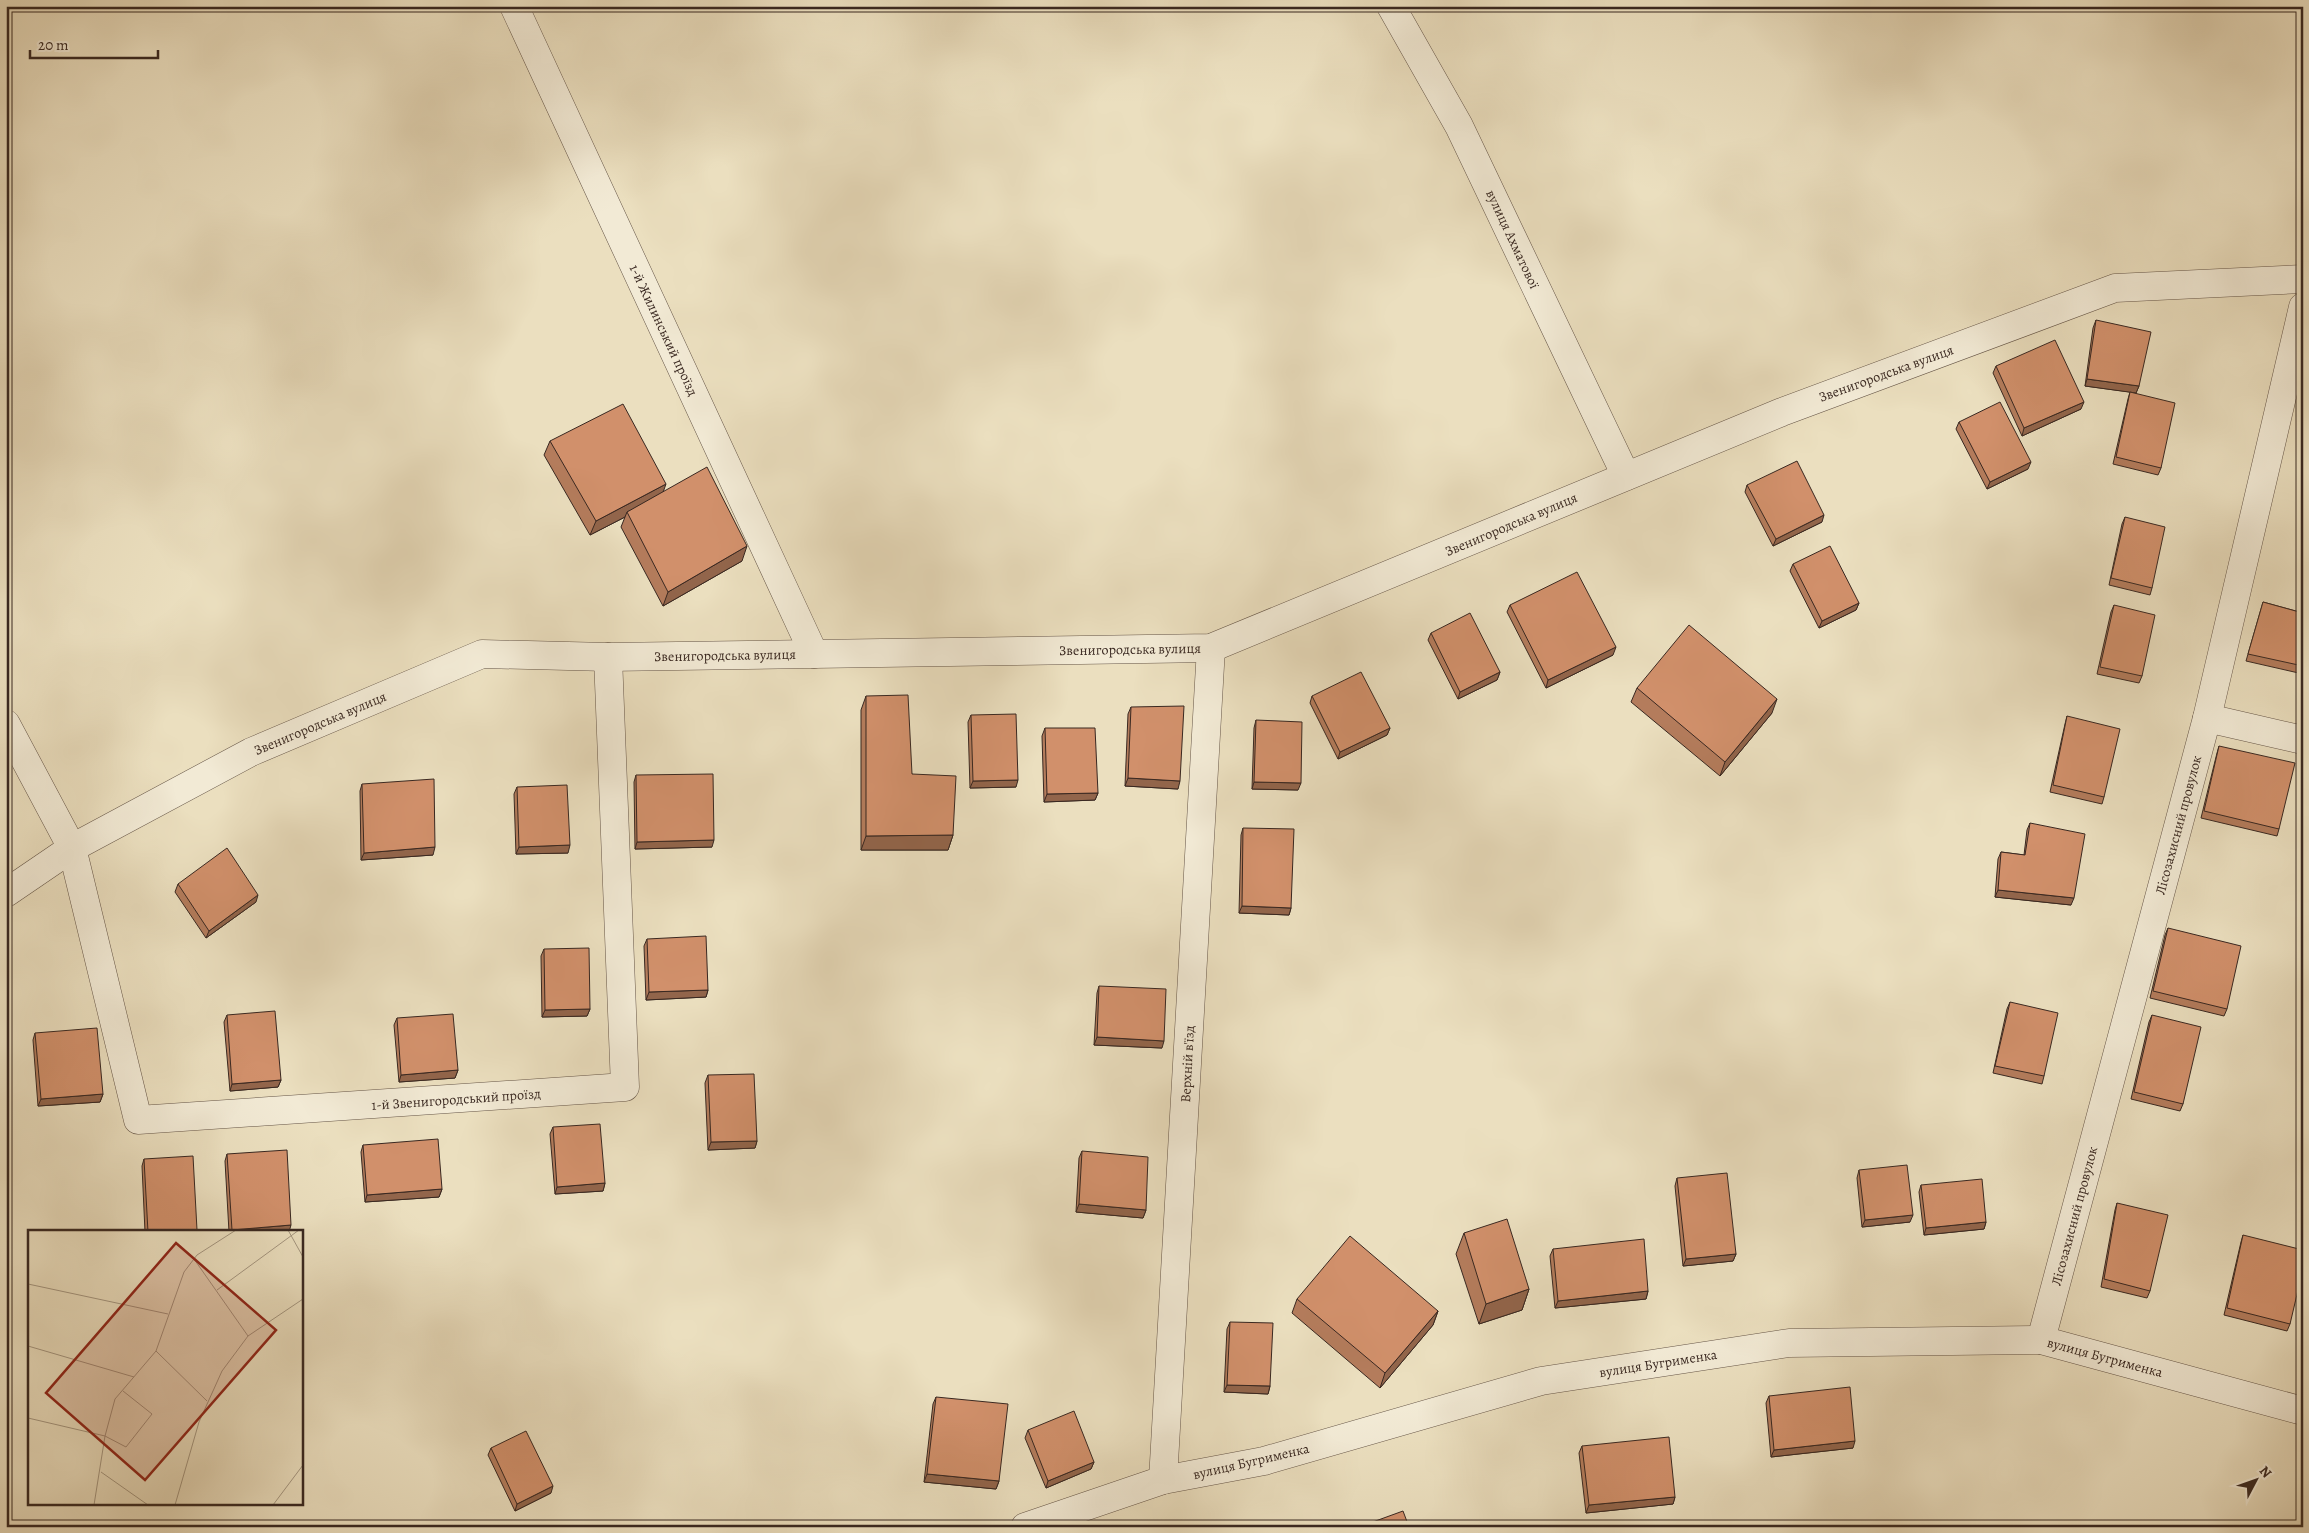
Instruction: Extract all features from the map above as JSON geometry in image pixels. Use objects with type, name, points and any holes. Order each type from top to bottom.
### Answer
[{"type":"street","name":"1-й Жилинський проїзд","points":[[514,6],[814,654]]},
{"type":"street","name":"вулиця Ахматової","points":[[1391,6],[1459,126],[1626,476]]},
{"type":"street","name":"Звенигородська вулиця","points":[[6,893],[72,848],[252,752],[482,654],[608,657],[1211,648],[1782,412],[2115,288],[2303,279]]},
{"type":"street","name":"Лісозахисний провулок","points":[[2041,1340],[2207,718],[2303,307]]},
{"type":"street","name":"Верхній в'їзд","points":[[1162,1480],[1211,648]]},
{"type":"street","name":"1-й Звенигородський проїзд","points":[[72,848],[138,1120],[625,1088],[608,657]]},
{"type":"street","points":[[2207,718],[2303,740]]},
{"type":"street","points":[[6,724],[72,848]]},
{"type":"street","name":"вулиця Бугрименка","points":[[1025,1527],[1162,1480],[1264,1461],[1541,1381],[1789,1343],[2041,1340],[2303,1411]]},
{"type":"building","points":[[2096,320],[2151,332],[2139,386],[2087,379]]},
{"type":"building","points":[[2055,340],[2084,402],[2024,428],[1996,366]]},
{"type":"building","points":[[2130,392],[2175,403],[2161,468],[2116,457]]},
{"type":"building","points":[[2000,402],[2031,462],[1990,482],[1959,422]]},
{"type":"building","points":[[623,404],[666,484],[596,521],[550,441]]},
{"type":"building","points":[[1797,461],[1824,515],[1776,539],[1747,485]]},
{"type":"building","points":[[707,467],[747,546],[668,592],[627,512]]},
{"type":"building","points":[[2125,517],[2165,527],[2152,588],[2111,578]]},
{"type":"building","points":[[1830,546],[1859,603],[1822,621],[1793,564]]},
{"type":"building","points":[[1577,572],[1616,647],[1548,680],[1510,605]]},
{"type":"building","points":[[2263,602],[2303,613],[2303,666],[2248,654]]},
{"type":"building","points":[[2114,605],[2155,615],[2142,676],[2100,667]]},
{"type":"building","points":[[1470,613],[1500,672],[1460,692],[1431,633]]},
{"type":"building","points":[[1689,625],[1777,699],[1725,762],[1637,688]]},
{"type":"building","points":[[1361,672],[1390,728],[1340,752],[1312,696]]},
{"type":"building","points":[[908,695],[912,774],[956,776],[953,835],[866,836],[866,696]]},
{"type":"building","points":[[1184,706],[1180,781],[1128,778],[1131,707]]},
{"type":"building","points":[[1016,714],[1018,780],[973,781],[971,715]]},
{"type":"building","points":[[2067,716],[2120,729],[2104,797],[2053,785]]},
{"type":"building","points":[[1256,720],[1302,722],[1301,783],[1254,782]]},
{"type":"building","points":[[1045,728],[1095,728],[1098,793],[1047,794]]},
{"type":"building","points":[[2219,746],[2295,763],[2279,829],[2204,811]]},
{"type":"building","points":[[713,774],[714,840],[637,842],[636,775]]},
{"type":"building","points":[[434,779],[435,847],[364,853],[362,784]]},
{"type":"building","points":[[567,785],[570,845],[519,847],[517,787]]},
{"type":"building","points":[[2030,823],[2085,834],[2074,898],[1998,890],[2001,852],[2025,855]]},
{"type":"building","points":[[1243,828],[1294,829],[1291,908],[1242,906]]},
{"type":"building","points":[[227,848],[258,895],[209,931],[178,884]]},
{"type":"building","points":[[2168,928],[2241,946],[2227,1009],[2153,991]]},
{"type":"building","points":[[706,936],[708,990],[649,992],[647,939]]},
{"type":"building","points":[[589,948],[590,1009],[545,1010],[544,949]]},
{"type":"building","points":[[1099,986],[1166,989],[1164,1041],[1097,1037]]},
{"type":"building","points":[[2010,1002],[2058,1013],[2044,1076],[1995,1066]]},
{"type":"building","points":[[275,1011],[281,1080],[232,1084],[227,1015]]},
{"type":"building","points":[[453,1014],[458,1070],[401,1075],[397,1018]]},
{"type":"building","points":[[2152,1015],[2201,1027],[2183,1104],[2134,1092]]},
{"type":"building","points":[[97,1028],[103,1094],[41,1099],[35,1033]]},
{"type":"building","points":[[754,1074],[757,1141],[711,1142],[708,1075]]},
{"type":"building","points":[[600,1124],[605,1183],[557,1187],[553,1127]]},
{"type":"building","points":[[438,1139],[442,1189],[367,1195],[363,1145]]},
{"type":"building","points":[[287,1150],[291,1225],[232,1230],[227,1154]]},
{"type":"building","points":[[1082,1151],[1148,1157],[1146,1210],[1079,1204]]},
{"type":"building","points":[[193,1156],[197,1230],[148,1230],[144,1159]]},
{"type":"building","points":[[1907,1165],[1913,1215],[1865,1220],[1859,1170]]},
{"type":"building","points":[[1727,1173],[1736,1254],[1686,1259],[1677,1178]]},
{"type":"building","points":[[1982,1179],[1986,1222],[1926,1228],[1921,1185]]},
{"type":"building","points":[[2117,1203],[2168,1215],[2150,1291],[2104,1279]]},
{"type":"building","points":[[1507,1219],[1529,1289],[1486,1304],[1464,1233]]},
{"type":"building","points":[[2243,1235],[2303,1250],[2303,1269],[2290,1324],[2227,1308]]},
{"type":"building","points":[[1350,1236],[1438,1311],[1385,1373],[1297,1299]]},
{"type":"building","points":[[1644,1239],[1648,1291],[1558,1301],[1553,1249]]},
{"type":"building","points":[[1230,1322],[1273,1323],[1270,1386],[1227,1385]]},
{"type":"building","points":[[1850,1387],[1855,1441],[1774,1450],[1769,1396]]},
{"type":"building","points":[[936,1397],[1008,1404],[999,1481],[927,1474]]},
{"type":"building","points":[[1074,1411],[1094,1462],[1048,1481],[1028,1430]]},
{"type":"building","points":[[526,1431],[553,1486],[517,1504],[491,1448]]},
{"type":"building","points":[[1669,1437],[1675,1497],[1589,1505],[1582,1446]]},
{"type":"building","points":[[1403,1511],[1409,1527],[1359,1527]]}]
